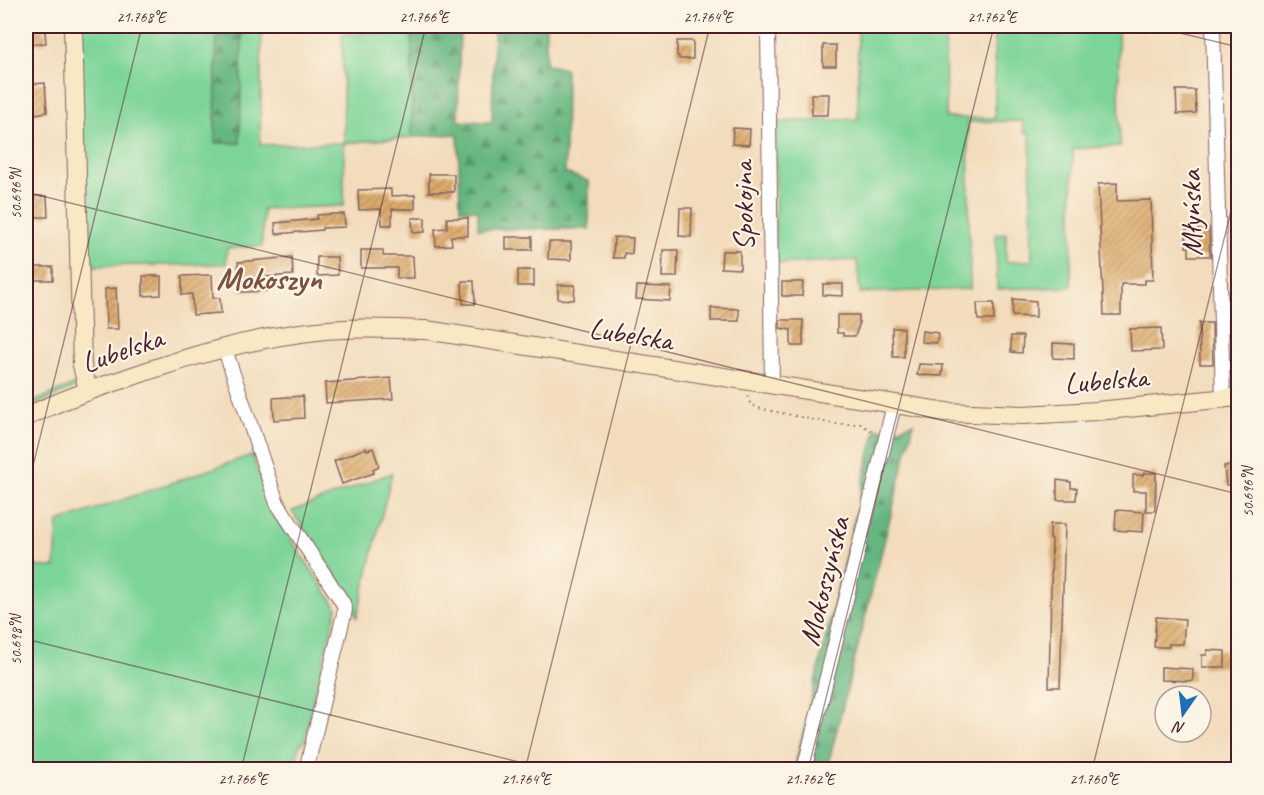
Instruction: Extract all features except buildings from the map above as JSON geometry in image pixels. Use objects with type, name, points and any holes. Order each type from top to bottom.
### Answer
[{"type":"main road","points":[[73,26],[82,365],[88,391]]},
{"type":"main road","name":"Lubelska","points":[[26,417],[88,391],[224,347],[319,330],[363,329],[426,330],[946,412],[1023,415],[1097,411],[1231,398]]},
{"type":"street","name":"Spokojna","points":[[768,26],[772,386]]},
{"type":"street","name":"Młyńska","points":[[1213,26],[1231,398]]},
{"type":"street","points":[[224,347],[277,503],[343,603],[345,610],[306,770]]},
{"type":"street","name":"Mokoszyńska","points":[[804,770],[894,405]]},
{"type":"path","points":[[749,391],[748,400],[754,407],[834,424],[861,424],[870,428],[877,437]]},
{"type":"green space","points":[[77,26],[217,26],[215,142],[239,143],[242,26],[262,26],[260,145],[344,143],[344,206],[263,209],[262,246],[227,248],[226,264],[86,266]]},
{"type":"green space","points":[[217,26],[242,26],[240,143],[215,143]]},
{"type":"green space","points":[[381,26],[412,26],[412,137],[344,143],[342,34],[380,33]]},
{"type":"green space","points":[[412,26],[460,26],[458,121],[492,122],[494,26],[546,26],[546,64],[566,69],[565,173],[589,181],[589,229],[478,229],[478,210],[460,209],[458,134],[412,137]]},
{"type":"green space","points":[[858,26],[945,26],[946,118],[995,118],[994,26],[1118,26],[1120,146],[1073,149],[1071,287],[997,289],[996,234],[1006,233],[1006,262],[1032,261],[1030,133],[1024,133],[1023,121],[968,122],[970,289],[860,293],[857,260],[775,264],[776,122],[858,119]]},
{"type":"green space","points":[[77,383],[74,388],[26,409],[26,405]]},
{"type":"green space","points":[[914,423],[827,769],[794,770],[876,428],[887,432]]},
{"type":"green space","points":[[252,455],[273,513],[337,608],[314,695],[305,740],[299,746],[294,769],[258,767],[257,770],[26,769],[26,566],[55,567],[58,522]]},
{"type":"green space","points":[[392,473],[357,617],[348,594],[292,511]]},
{"type":"district","name":"Mokoszyn","points":[[269,278]]}]
